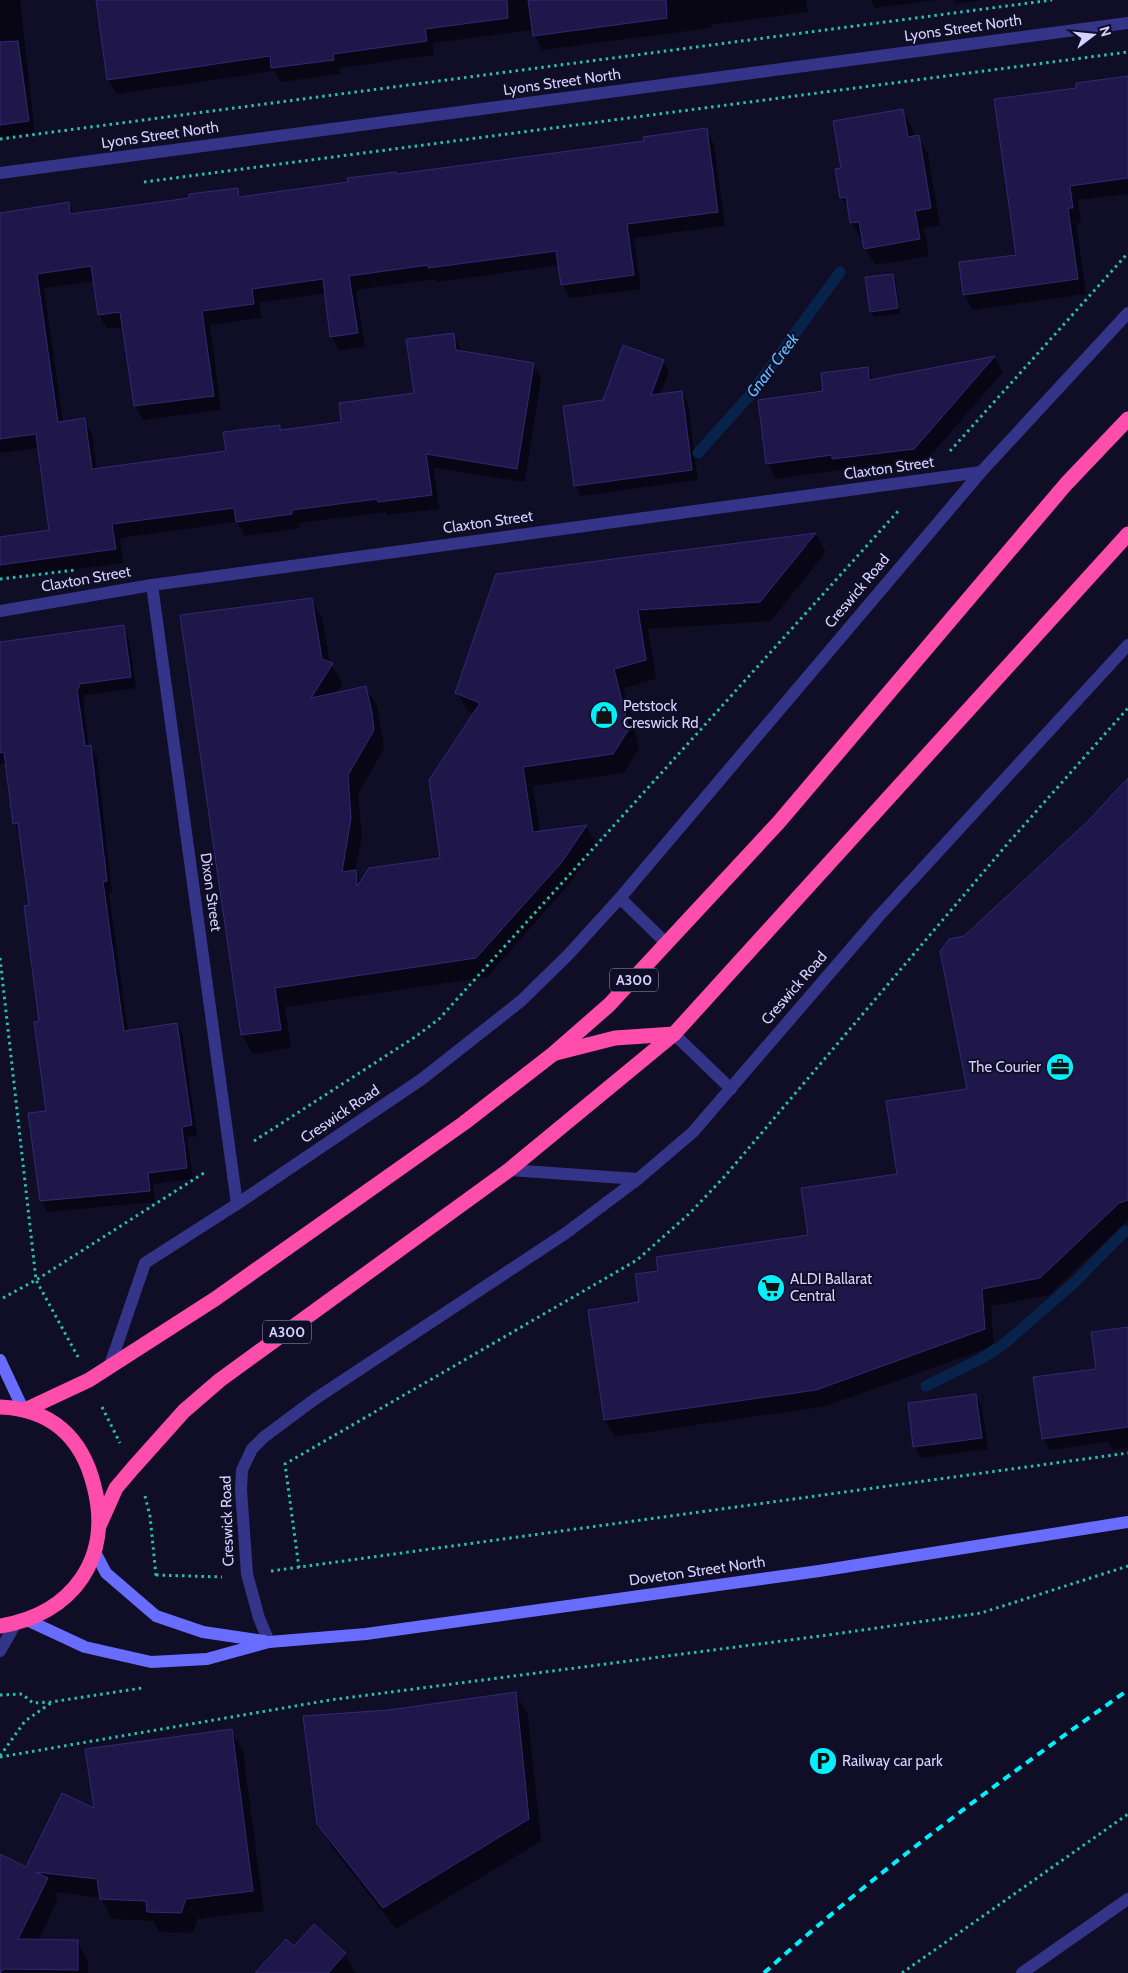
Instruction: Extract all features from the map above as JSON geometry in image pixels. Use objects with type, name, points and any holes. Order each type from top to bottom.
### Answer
[{"type":"highway","name":"A300","points":[[24,1409],[88,1380],[215,1299],[464,1123],[553,1054],[609,1005],[779,822],[1060,492],[1128,419]]},
{"type":"highway","name":"A300","points":[[0,1626],[22,1622],[50,1609],[70,1594],[85,1574],[95,1552],[100,1526],[116,1488],[184,1411],[220,1380],[509,1170],[674,1034],[1128,534]]},
{"type":"highway","points":[[553,1054],[615,1038],[674,1034]]},
{"type":"highway","name":"A300","points":[[0,1408],[24,1409],[38,1414],[68,1434],[80,1449],[88,1464],[99,1504],[100,1526]]},
{"type":"main road","points":[[0,1360],[24,1409]]},
{"type":"main road","name":"Doveton Street North","points":[[22,1622],[85,1647],[151,1662],[207,1659],[269,1642],[366,1634],[819,1571],[1128,1522]]},
{"type":"main road","name":"Doveton Street North","points":[[95,1552],[106,1574],[156,1616],[204,1632],[269,1642]]},
{"type":"street","name":"Lyons Street North","points":[[0,173],[1128,22]]},
{"type":"street","name":"Creswick Road","points":[[108,1368],[145,1263],[237,1204],[422,1079],[521,1001],[568,955],[620,898],[980,472],[1128,313]]},
{"type":"street","name":"Claxton Street","points":[[0,611],[152,585],[980,472]]},
{"type":"street","name":"Dixon Street","points":[[152,585],[237,1204]]},
{"type":"street","name":"Creswick Road","points":[[269,1642],[259,1618],[247,1574],[241,1479],[244,1462],[257,1443],[315,1399],[566,1233],[638,1179],[693,1132],[879,916],[1128,645]]},
{"type":"street","points":[[620,898],[667,944]]},
{"type":"street","points":[[674,1034],[731,1089]]},
{"type":"street","points":[[509,1170],[638,1179]]},
{"type":"street","points":[[0,1651],[22,1622]]},
{"type":"street","points":[[1022,1973],[1128,1899]]},
{"type":"path","points":[[0,139],[1052,0]]},
{"type":"path","points":[[138,182],[1128,52]]},
{"type":"path","points":[[948,452],[1128,253]]},
{"type":"path","points":[[3,1298],[36,1280],[231,1156],[415,1038],[439,1019],[877,534]]},
{"type":"path","points":[[0,580],[78,570]]},
{"type":"path","points":[[0,958],[36,1280],[79,1360]]},
{"type":"path","points":[[102,1407],[122,1447]]},
{"type":"path","points":[[144,1494],[150,1516],[156,1575],[204,1578],[247,1574],[1128,1453]]},
{"type":"path","points":[[0,1756],[330,1700],[828,1635],[981,1613],[1128,1566]]},
{"type":"path","points":[[0,1756],[25,1721],[51,1702]]},
{"type":"path","points":[[902,1973],[1128,1814]]},
{"type":"building","points":[[96,0],[507,0],[508,18],[425,29],[427,41],[333,54],[334,60],[271,68],[270,56],[107,80]]},
{"type":"building","points":[[528,0],[666,0],[667,18],[533,36]]},
{"type":"building","points":[[18,41],[29,121],[0,125],[0,42]]},
{"type":"building","points":[[1128,76],[1128,178],[1070,186],[1073,208],[1068,208],[1078,279],[963,295],[959,262],[1016,255],[994,99],[1076,88],[1076,83]]},
{"type":"building","points":[[903,109],[908,137],[919,135],[931,208],[915,211],[920,239],[864,249],[859,222],[850,223],[846,197],[840,198],[835,169],[841,168],[833,121]]},
{"type":"building","points":[[707,128],[718,212],[627,224],[634,275],[561,285],[556,251],[428,268],[428,265],[349,276],[358,333],[330,337],[323,279],[252,289],[254,304],[202,311],[214,396],[134,406],[120,312],[98,315],[91,266],[37,274],[58,422],[85,418],[92,469],[226,451],[223,432],[280,425],[280,430],[341,422],[339,403],[414,393],[406,339],[454,333],[456,350],[534,363],[517,469],[426,454],[432,495],[378,502],[377,499],[292,510],[292,514],[236,522],[234,508],[112,524],[116,549],[0,565],[0,537],[49,530],[36,434],[0,439],[0,213],[69,202],[70,214],[189,198],[189,194],[238,188],[239,197],[348,182],[347,178],[396,172],[397,174],[644,141],[643,137]]},
{"type":"building","points":[[893,274],[898,308],[870,312],[865,277]]},
{"type":"building","points":[[623,345],[664,360],[651,395],[682,391],[692,470],[574,486],[563,406],[603,400]]},
{"type":"building","points":[[995,356],[914,449],[832,459],[832,455],[766,464],[758,400],[823,391],[821,373],[868,367],[869,380]]},
{"type":"building","points":[[816,533],[760,602],[638,610],[646,660],[614,669],[629,729],[613,754],[523,767],[533,832],[587,825],[561,863],[476,958],[275,988],[281,1030],[241,1035],[180,615],[312,598],[322,659],[333,663],[311,698],[366,686],[372,713],[374,730],[348,775],[351,818],[342,872],[356,870],[357,886],[369,868],[440,858],[429,780],[480,703],[455,693],[496,574]]},
{"type":"building","points":[[124,625],[131,677],[79,684],[77,689],[85,746],[91,745],[107,881],[103,882],[124,1031],[177,1023],[192,1125],[182,1127],[187,1168],[148,1173],[150,1191],[40,1201],[28,1113],[46,1111],[34,1022],[39,1021],[24,906],[29,905],[18,823],[13,824],[4,752],[0,753],[0,642]]},
{"type":"building","name":"The Courier","points":[[1128,778],[1128,1200],[1119,1203],[1040,1278],[982,1289],[985,1329],[816,1390],[604,1420],[588,1310],[639,1302],[635,1274],[658,1271],[656,1257],[808,1235],[801,1188],[897,1174],[886,1101],[967,1089],[940,951],[949,939],[964,936],[1088,821]]},
{"type":"building","points":[[1128,1327],[1128,1427],[1042,1439],[1033,1377],[1096,1369],[1091,1332]]},
{"type":"building","points":[[976,1394],[982,1438],[913,1447],[908,1403]]},
{"type":"building","points":[[516,1692],[529,1819],[383,1908],[317,1824],[303,1716],[389,1710]]},
{"type":"building","points":[[232,1729],[253,1891],[186,1899],[181,1913],[147,1912],[146,1901],[100,1899],[97,1879],[35,1872],[48,1878],[18,1939],[78,1940],[78,1970],[4,1969],[0,1973],[0,1854],[26,1867],[62,1793],[94,1808],[85,1749]]},
{"type":"building","points":[[314,1924],[346,1953],[328,1973],[255,1973],[286,1939],[294,1946]]},
{"type":"waterway","name":"Gnarr Creek","points":[[698,453],[750,395],[840,272]]},
{"type":"waterway","points":[[926,1386],[979,1360],[1004,1344],[1075,1282],[1125,1231]]},
{"type":"railway","points":[[764,1973],[851,1898],[941,1826],[1128,1690]]},
{"type":"place","name":"Petstock Creswick Rd","points":[[604,715]]},
{"type":"place","name":"The Courier","points":[[1060,1067]]},
{"type":"place","name":"ALDI Ballarat Central","points":[[771,1288]]},
{"type":"place","name":"Railway car park","points":[[823,1761]]}]
